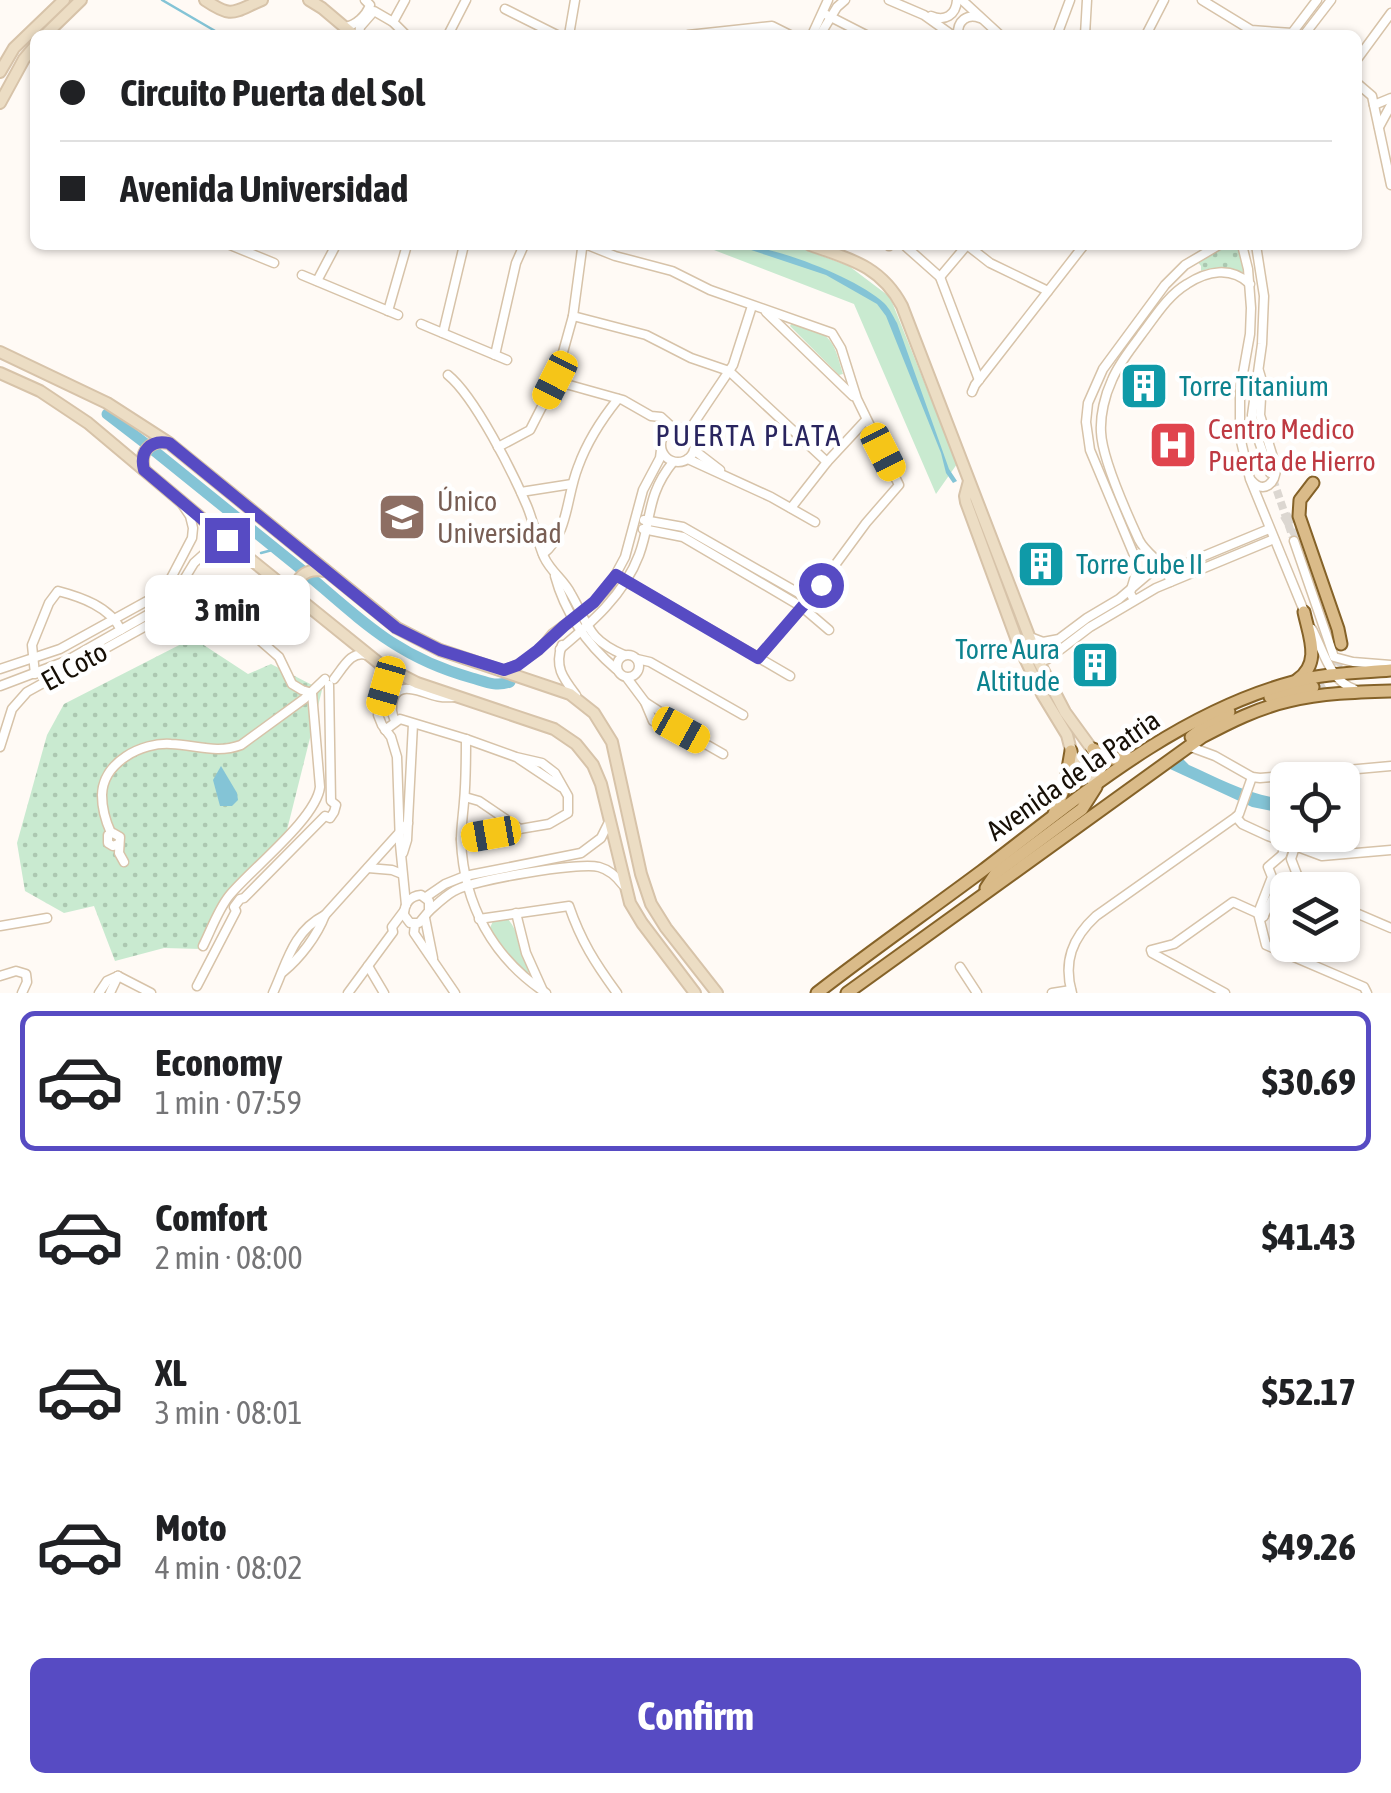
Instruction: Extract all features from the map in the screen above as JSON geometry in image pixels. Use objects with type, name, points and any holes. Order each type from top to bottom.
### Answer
[{"type":"main road","points":[[33,30],[64,0]]},
{"type":"main road","points":[[50,30],[82,0]]},
{"type":"main road","points":[[205,0],[229,13],[256,1]]},
{"type":"main road","points":[[309,0],[350,30]]},
{"type":"main road","points":[[0,72],[14,48],[30,33]]},
{"type":"main road","points":[[0,103],[30,52]]},
{"type":"main road","points":[[825,250],[880,275],[894,291],[1029,636],[1042,694],[1067,735],[1074,766],[1080,774],[1098,783],[1135,783]]},
{"type":"main road","points":[[0,352],[107,403],[169,443],[376,613],[414,638],[558,688],[579,700],[612,742],[645,889],[658,917],[717,993]]},
{"type":"main road","points":[[0,373],[40,391],[88,423],[368,656],[418,683],[544,725],[576,744],[597,773],[630,903],[696,993]]},
{"type":"main road","points":[[144,470],[142,459],[150,446],[169,443]]},
{"type":"main road","points":[[969,481],[965,496],[1004,606],[1071,721],[1095,752],[1100,768],[1098,783],[1082,810],[992,877],[983,893]]},
{"type":"main road","points":[[1296,539],[1340,644],[1299,516],[1300,500],[1312,483]]},
{"type":"main road","points":[[978,534],[984,534],[999,556]]},
{"type":"main road","points":[[299,599],[295,589],[303,574],[312,570],[326,572]]},
{"type":"main road","points":[[1004,606],[1013,608],[1022,630],[1029,636]]},
{"type":"main road","points":[[1296,681],[1306,673],[1313,656],[1304,612]]},
{"type":"main road","name":"Avenida de la Patria","points":[[817,993],[1098,783],[1198,719],[1296,681],[1391,667]]},
{"type":"main road","points":[[1187,746],[1196,732],[1226,714],[1271,696],[1313,687]]},
{"type":"main road","name":"Avenida de la Patria","points":[[848,993],[1135,783],[1214,730],[1292,700],[1391,691]]},
{"type":"main road","points":[[1042,694],[1050,695],[1071,721]]},
{"type":"main road","points":[[1187,746],[1185,733],[1198,719]]},
{"type":"main road","points":[[1050,819],[1062,795],[1071,751]]},
{"type":"main road","points":[[1095,752],[1112,759],[1137,756]]},
{"type":"main road","points":[[1074,766],[1090,769],[1095,765],[1095,752]]},
{"type":"main road","points":[[610,820],[628,815]]},
{"type":"main road","points":[[642,924],[670,953],[684,951]]},
{"type":"street","points":[[354,30],[369,10],[365,0]]},
{"type":"street","points":[[392,22],[405,0]]},
{"type":"street","points":[[451,30],[466,0]]},
{"type":"street","points":[[571,30],[575,0]]},
{"type":"street","points":[[822,30],[828,0]]},
{"type":"street","points":[[816,30],[827,14],[845,0]]},
{"type":"street","points":[[889,0],[946,30]]},
{"type":"street","points":[[913,10],[943,18],[952,14],[959,0],[995,30]]},
{"type":"street","points":[[1059,30],[1070,0]]},
{"type":"street","points":[[1084,30],[1087,0]]},
{"type":"street","points":[[1149,30],[1164,0]]},
{"type":"street","points":[[1202,0],[1246,30]]},
{"type":"street","points":[[1308,30],[1332,0]]},
{"type":"street","points":[[1296,30],[1315,1]]},
{"type":"street","points":[[505,9],[547,30]]},
{"type":"street","points":[[356,30],[374,12],[401,30]]},
{"type":"street","points":[[1362,53],[1391,13]]},
{"type":"street","points":[[827,14],[857,30]]},
{"type":"street","points":[[957,30],[964,18],[984,20]]},
{"type":"street","points":[[735,30],[772,26],[780,30]]},
{"type":"street","points":[[1362,87],[1372,96],[1388,156],[1390,180]]},
{"type":"street","points":[[1374,105],[1391,102]]},
{"type":"street","points":[[1379,127],[1391,102]]},
{"type":"street","points":[[242,250],[274,263]]},
{"type":"street","points":[[260,258],[265,250]]},
{"type":"street","points":[[316,281],[333,250]]},
{"type":"street","points":[[388,310],[406,250]]},
{"type":"street","points":[[443,333],[463,250]]},
{"type":"street","points":[[495,355],[522,250]]},
{"type":"street","points":[[498,447],[530,430],[555,380],[574,316],[584,250]]},
{"type":"street","points":[[597,250],[672,270],[710,290],[832,333],[866,420],[900,485],[758,658]]},
{"type":"street","points":[[910,250],[940,276],[979,380]]},
{"type":"street","points":[[940,276],[963,250]]},
{"type":"street","points":[[974,250],[990,263],[1048,291]]},
{"type":"street","points":[[972,392],[1080,250]]},
{"type":"street","points":[[1134,600],[1130,588],[1136,573],[1134,554],[1090,450],[1086,411],[1098,378],[1165,285],[1211,250]]},
{"type":"street","points":[[1243,250],[1250,284],[1250,334],[1239,412],[1240,437],[1250,479],[1304,612],[1334,674],[1347,687],[1363,692]]},
{"type":"street","points":[[1256,250],[1264,296],[1252,415],[1270,473]]},
{"type":"street","points":[[1191,262],[1198,278]]},
{"type":"street","points":[[1248,269],[1260,268]]},
{"type":"street","points":[[1170,582],[1170,574],[1140,541],[1104,446],[1100,428],[1110,384],[1167,300],[1184,285],[1212,273],[1230,272],[1250,284]]},
{"type":"street","points":[[302,275],[398,315]]},
{"type":"street","points":[[688,432],[729,372],[752,306]]},
{"type":"street","points":[[763,309],[857,399]]},
{"type":"street","points":[[574,316],[646,335],[729,372],[827,462]]},
{"type":"street","points":[[421,324],[507,360]]},
{"type":"street","points":[[1250,479],[1257,486],[1267,486],[1276,474],[1260,415],[1262,382],[1258,366]]},
{"type":"street","points":[[448,376],[463,392],[498,447],[521,492],[542,554],[566,586],[585,639],[628,678],[653,721],[666,722],[672,732],[681,730],[723,754]]},
{"type":"street","points":[[1098,378],[1110,384]]},
{"type":"street","points":[[555,380],[618,399],[688,432],[694,440],[691,454],[678,462],[661,450]]},
{"type":"street","points":[[542,554],[559,534],[572,484],[592,436],[618,399]]},
{"type":"street","points":[[504,670],[524,661],[602,593],[616,575],[629,548],[643,490],[660,458],[662,437],[652,416]]},
{"type":"street","points":[[790,508],[866,420]]},
{"type":"street","points":[[662,437],[674,428]]},
{"type":"street","points":[[1090,450],[1104,446]]},
{"type":"street","points":[[691,454],[815,522]]},
{"type":"street","points":[[579,700],[559,671],[560,649],[614,599],[626,582],[638,558],[656,490],[673,462]]},
{"type":"street","points":[[521,492],[572,484]]},
{"type":"street","points":[[0,668],[60,649],[156,596],[170,580],[192,538],[190,516],[180,500]]},
{"type":"street","points":[[634,523],[683,537],[810,599]]},
{"type":"street","points":[[1034,659],[1146,574],[1182,565],[1269,528]]},
{"type":"street","points":[[1034,659],[1048,659],[1090,627],[1170,582],[1274,539]]},
{"type":"street","points":[[1296,539],[1334,656],[1391,667]]},
{"type":"street","points":[[0,686],[66,661],[163,606],[204,554],[215,550],[250,559]]},
{"type":"street","points":[[733,561],[829,630]]},
{"type":"street","points":[[616,575],[790,676]]},
{"type":"street","points":[[35,674],[32,646],[49,603],[58,592],[109,612],[121,630]]},
{"type":"street","name":"El Coto","points":[[0,748],[12,709],[26,692],[200,596],[211,598],[277,655],[295,686],[312,692]]},
{"type":"street","points":[[580,632],[590,633],[624,655],[650,662],[744,715]]},
{"type":"street","points":[[1029,636],[1043,642],[1059,639]]},
{"type":"street","points":[[197,986],[236,911],[244,906],[244,898],[325,816],[330,818],[334,812],[330,680],[352,650],[348,639]]},
{"type":"street","points":[[124,862],[118,835],[110,834],[102,793],[108,775],[120,760],[158,744],[215,750],[241,745],[330,680],[354,655],[368,656]]},
{"type":"street","points":[[616,670],[617,661],[624,655]]},
{"type":"street","points":[[628,678],[638,671],[636,659]]},
{"type":"street","points":[[386,667],[388,676],[380,707],[392,724]]},
{"type":"street","points":[[455,993],[406,920],[397,757],[390,737],[392,702],[403,689],[443,698],[458,697]]},
{"type":"street","points":[[204,946],[226,899],[319,798],[312,692]]},
{"type":"street","points":[[392,724],[412,724],[466,738],[516,757],[561,786],[569,802],[568,814],[550,824],[461,839]]},
{"type":"street","points":[[403,853],[407,840],[412,724]]},
{"type":"street","points":[[1214,730],[1210,743],[1215,756]]},
{"type":"street","points":[[466,738],[461,839],[467,880],[479,919],[492,943],[515,970],[544,992]]},
{"type":"street","points":[[1187,746],[1215,756],[1252,777],[1391,766]]},
{"type":"street","points":[[397,757],[411,755]]},
{"type":"street","points":[[1052,993],[1071,992],[1069,958],[1079,934],[1096,916],[1236,818],[1252,777]]},
{"type":"street","points":[[465,797],[520,829]]},
{"type":"street","points":[[1236,818],[1270,836]]},
{"type":"street","points":[[392,932],[419,924],[467,880],[587,850],[600,838],[610,820]]},
{"type":"street","points":[[273,993],[283,972],[293,964],[325,915],[408,823]]},
{"type":"street","points":[[587,850],[593,866]]},
{"type":"street","points":[[1310,852],[1322,856],[1391,850]]},
{"type":"street","points":[[1270,872],[1268,867],[1284,852]]},
{"type":"street","points":[[536,862],[538,872]]},
{"type":"street","points":[[348,993],[413,896],[424,896],[445,884],[467,880],[593,866],[612,872],[625,887]]},
{"type":"street","points":[[368,868],[392,870],[424,896],[430,906],[427,914],[434,962]]},
{"type":"street","points":[[1270,884],[1260,916],[1266,945],[1364,988],[1367,993]]},
{"type":"street","points":[[1260,916],[1270,901]]},
{"type":"street","points":[[1225,993],[1151,952],[1170,946],[1232,902],[1260,916]]},
{"type":"street","points":[[479,919],[569,906],[590,956],[617,993]]},
{"type":"street","points":[[516,913],[526,954],[544,992]]},
{"type":"street","points":[[1360,915],[1391,928]]},
{"type":"street","points":[[0,926],[47,918]]},
{"type":"street","points":[[1170,946],[1173,965]]},
{"type":"street","points":[[368,966],[384,993]]},
{"type":"street","points":[[960,967],[977,993]]},
{"type":"street","points":[[0,976],[22,972],[28,977],[22,993]]},
{"type":"street","points":[[99,993],[107,981],[118,976]]},
{"type":"street","points":[[110,993],[118,976]]},
{"type":"street","points":[[118,976],[151,993]]},
{"type":"green space","points":[[714,250],[806,250],[849,266],[890,297],[957,464],[936,494],[854,304]]},
{"type":"green space","points":[[1214,250],[1239,250],[1245,273],[1223,268],[1201,271],[1196,260]]},
{"type":"green space","points":[[792,323],[828,338],[843,374],[839,375],[790,326]]},
{"type":"green space","points":[[193,638],[248,674],[271,664],[322,690],[284,842],[229,903],[201,949],[164,948],[115,961],[94,906],[64,913],[25,891],[17,843],[47,735],[64,704]]},
{"type":"green space","points":[[506,917],[530,970],[527,975],[504,954],[490,928],[493,921]]},
{"type":"water","points":[[751,250],[767,250],[814,265],[855,283],[884,303],[897,323],[949,469],[957,481],[953,483],[946,473],[886,316],[877,304],[826,275]]},
{"type":"water","points":[[1183,759],[1237,786],[1270,796],[1270,811],[1252,807],[1170,769]]},
{"type":"water","points":[[221,766],[237,793],[238,800],[232,806],[220,806],[213,780]]},
{"type":"waterway","points":[[162,0],[213,30]]},
{"type":"waterway","points":[[107,414],[146,444]]},
{"type":"waterway","points":[[152,449],[302,570]]},
{"type":"waterway","points":[[261,553],[276,549]]},
{"type":"waterway","points":[[308,575],[365,623],[423,660],[482,681],[510,682]]},
{"type":"tunnel","points":[[1273,479],[1294,541]]},
{"type":"tunnel","points":[[1285,515],[1298,537]]},
{"type":"tunnel","points":[[1313,687],[1334,671],[1341,644]]},
{"type":"place","name":"Torre Titanium","points":[[1144,386]]},
{"type":"place","name":"Centro Medico Puerta de Hierro","points":[[1173,445]]},
{"type":"place","name":"Único Universidad","points":[[402,517]]},
{"type":"place","name":"Torre Cube II","points":[[1041,564]]},
{"type":"place","name":"Torre Aura Altitude","points":[[1095,665]]},
{"type":"district","name":"PUERTA PLATA","points":[[749,435]]},
{"type":"route","points":[[227,540],[144,470],[142,459],[150,446],[169,443],[396,628],[440,650],[504,670],[538,650],[594,602],[616,575],[758,658],[821,585]]}]
